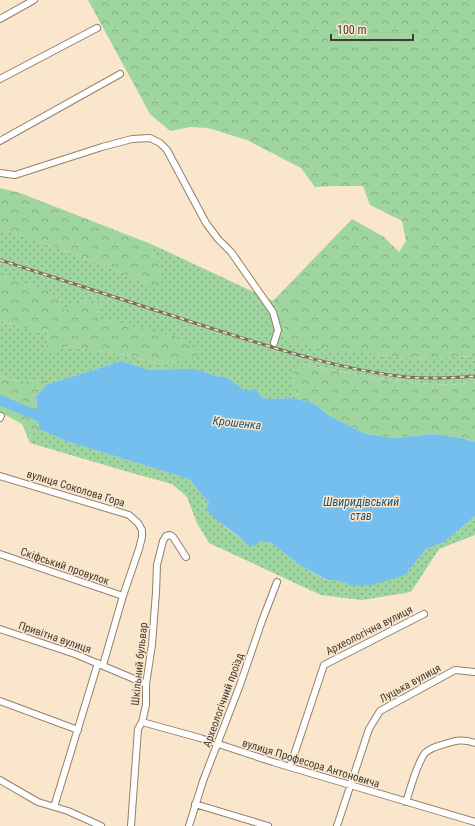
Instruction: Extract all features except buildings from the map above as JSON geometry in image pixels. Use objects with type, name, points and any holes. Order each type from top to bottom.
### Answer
[{"type":"street","points":[[0,19],[34,0]]},
{"type":"street","points":[[0,79],[97,28]]},
{"type":"street","points":[[0,141],[120,74]]},
{"type":"street","points":[[0,173],[15,175],[132,139],[150,138],[160,143],[167,150],[206,223],[218,239],[231,252],[273,312],[278,330],[274,343]]},
{"type":"street","name":"вулиця Соколова Гора","points":[[0,476],[130,516],[138,523],[142,530],[139,549],[78,730],[54,807]]},
{"type":"street","name":"Шкільний бульвар","points":[[131,826],[138,729],[142,722],[146,705],[146,684],[152,645],[157,565],[163,541],[166,536],[170,535],[173,537],[186,558]]},
{"type":"street","name":"Скіфський провулок","points":[[0,554],[123,596]]},
{"type":"street","name":"Археологічний проїзд","points":[[189,826],[203,781],[240,685],[277,582]]},
{"type":"street","name":"Археологічна вулиця","points":[[290,767],[324,665],[424,614]]},
{"type":"street","name":"Привітна вулиця","points":[[0,629],[100,664]]},
{"type":"street","points":[[100,664],[146,684]]},
{"type":"street","name":"Луцька вулиця","points":[[337,826],[369,729],[380,711],[455,670],[475,672]]},
{"type":"street","points":[[0,701],[78,730]]},
{"type":"street","name":"вулиця Професора Антоновича","points":[[142,722],[475,822]]},
{"type":"street","points":[[406,802],[419,765],[425,753],[434,748],[464,740],[475,743]]},
{"type":"street","points":[[0,780],[38,802],[68,811],[101,826]]},
{"type":"street","points":[[195,804],[268,826]]},
{"type":"green space","points":[[88,0],[475,0],[475,356],[414,359],[326,350],[283,340],[284,324],[273,301],[352,219],[384,237],[399,252],[406,241],[402,221],[370,205],[363,186],[315,187],[301,168],[247,140],[208,128],[190,127],[170,131],[150,114]]},
{"type":"green space","points":[[0,188],[20,193],[151,244],[153,254],[164,273],[160,287],[152,286],[106,266],[0,228]]},
{"type":"green space","points":[[0,228],[106,266],[152,286],[164,273],[153,254],[151,244],[273,301],[284,324],[283,340],[414,359],[475,356],[475,382],[450,385],[416,383],[359,375],[302,364],[294,390],[301,400],[293,398],[268,399],[246,391],[226,377],[215,376],[197,369],[150,370],[121,361],[46,385],[44,379],[21,382],[0,376],[0,321],[40,332],[48,329],[46,354],[70,346],[126,355],[157,364],[192,361],[143,329],[99,319],[102,302],[81,302],[66,311],[56,296],[0,275]]},
{"type":"green space","points":[[0,275],[45,289],[56,296],[66,311],[75,305],[86,301],[102,302],[100,319],[172,335],[201,351],[192,361],[157,364],[126,355],[70,346],[46,354],[48,329],[40,332],[0,321]]},
{"type":"green space","points":[[301,364],[359,375],[416,383],[450,385],[475,382],[475,442],[461,438],[434,434],[392,438],[366,434],[330,416],[313,403],[301,400],[293,385],[292,377]]},
{"type":"green space","points":[[0,376],[21,382],[44,379],[46,385],[36,397],[39,429],[31,434],[30,443],[22,424],[0,412]]},
{"type":"green space","points":[[39,429],[66,441],[189,479],[209,503],[206,509],[247,545],[260,541],[271,543],[298,564],[326,580],[342,581],[351,586],[405,575],[426,549],[444,542],[475,516],[475,535],[439,549],[411,592],[362,600],[321,595],[209,543],[197,523],[187,497],[172,484],[30,443],[31,434]]},
{"type":"water","name":"Швиридівський став","points":[[121,361],[150,370],[197,369],[215,376],[226,377],[246,391],[256,389],[260,396],[268,399],[293,398],[313,403],[330,416],[366,434],[392,438],[434,434],[461,438],[475,442],[475,516],[444,542],[426,549],[405,575],[372,585],[351,586],[342,581],[327,580],[298,564],[271,543],[260,541],[255,546],[247,545],[238,536],[213,517],[206,509],[209,503],[189,479],[66,441],[39,429],[36,397],[46,385]]},
{"type":"waterway","name":"Крошенка","points":[[0,400],[38,416],[51,417]]},
{"type":"railway","points":[[0,260],[251,341],[328,363],[406,377],[440,378],[475,376]]}]
